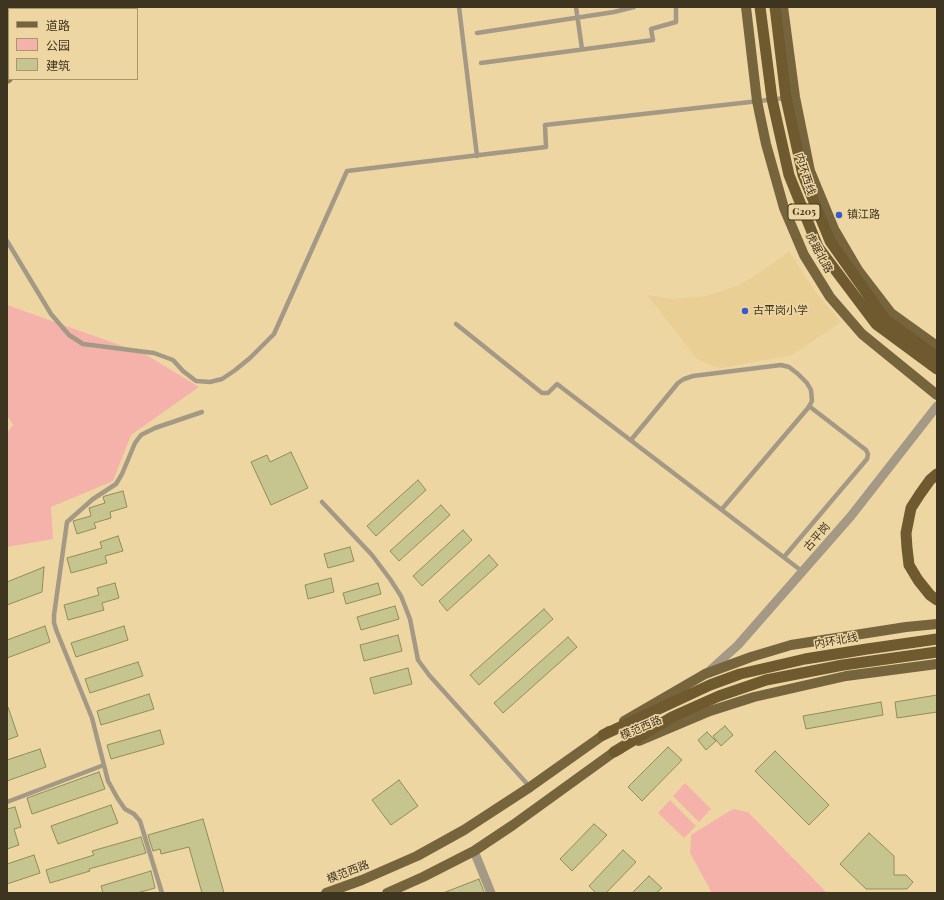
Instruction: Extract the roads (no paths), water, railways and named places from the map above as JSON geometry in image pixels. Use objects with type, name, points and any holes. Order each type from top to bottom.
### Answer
[{"type":"highway","name":"内环西线","points":[[760,7],[772,99],[789,176],[818,247],[876,324],[937,369]]},
{"type":"highway","name":"内环西线","points":[[775,7],[786,98],[804,175],[830,241],[885,319],[937,357]]},
{"type":"highway","points":[[937,474],[930,480],[911,508],[906,533],[909,565],[930,595],[937,600]]},
{"type":"highway","name":"内环北线","points":[[604,735],[710,685],[740,674],[813,658],[937,639]]},
{"type":"highway","points":[[614,752],[672,717],[719,696],[766,680],[843,665],[937,652]]},
{"type":"main road","name":"虎踞北路","points":[[746,7],[757,101],[766,144],[784,208],[804,255],[826,291],[862,334],[937,395]]},
{"type":"main road","points":[[783,7],[795,97],[810,171],[834,229],[858,270],[891,313],[937,346]]},
{"type":"main road","name":"模范西路","points":[[326,893],[362,880],[417,856],[464,830],[530,787],[633,715],[705,674],[751,657],[791,645],[906,627],[937,624]]},
{"type":"main road","name":"模范西路","points":[[387,893],[423,877],[474,851],[513,825],[614,752],[710,711],[754,697],[846,676],[937,664]]},
{"type":"street","name":"古平岗","points":[[705,674],[738,645],[803,572],[851,516],[937,406]]},
{"type":"street","points":[[474,851],[491,893]]},
{"type":"lane","points":[[459,7],[477,156]]},
{"type":"lane","points":[[576,7],[582,49]]},
{"type":"lane","points":[[477,33],[614,12],[634,7]]},
{"type":"lane","points":[[481,63],[653,40],[651,29],[676,22],[676,7]]},
{"type":"lane","points":[[7,241],[52,314],[68,335],[83,344],[154,353],[173,360],[196,381],[210,382],[222,379],[234,371],[250,358],[274,334],[347,171],[546,147],[544,125],[795,97]]},
{"type":"lane","points":[[456,324],[542,393],[548,393],[557,384],[803,572]]},
{"type":"lane","points":[[631,440],[678,383],[684,378],[781,365],[789,367],[808,383],[811,390],[812,401],[722,509]]},
{"type":"lane","points":[[784,557],[867,459],[868,454],[866,450],[809,406]]},
{"type":"lane","points":[[162,893],[140,821],[134,814],[125,809],[115,796],[108,780],[92,718],[54,623],[67,522],[93,499],[116,484],[122,474],[135,443],[141,435],[155,428],[202,412]]},
{"type":"lane","points":[[322,502],[372,555],[397,591],[410,619],[418,660],[429,675],[530,787]]},
{"type":"lane","points":[[7,802],[104,765]]},
{"type":"place","name":"镇江路","points":[[839,215]]},
{"type":"place","name":"古平岗小学","points":[[745,311]]}]
